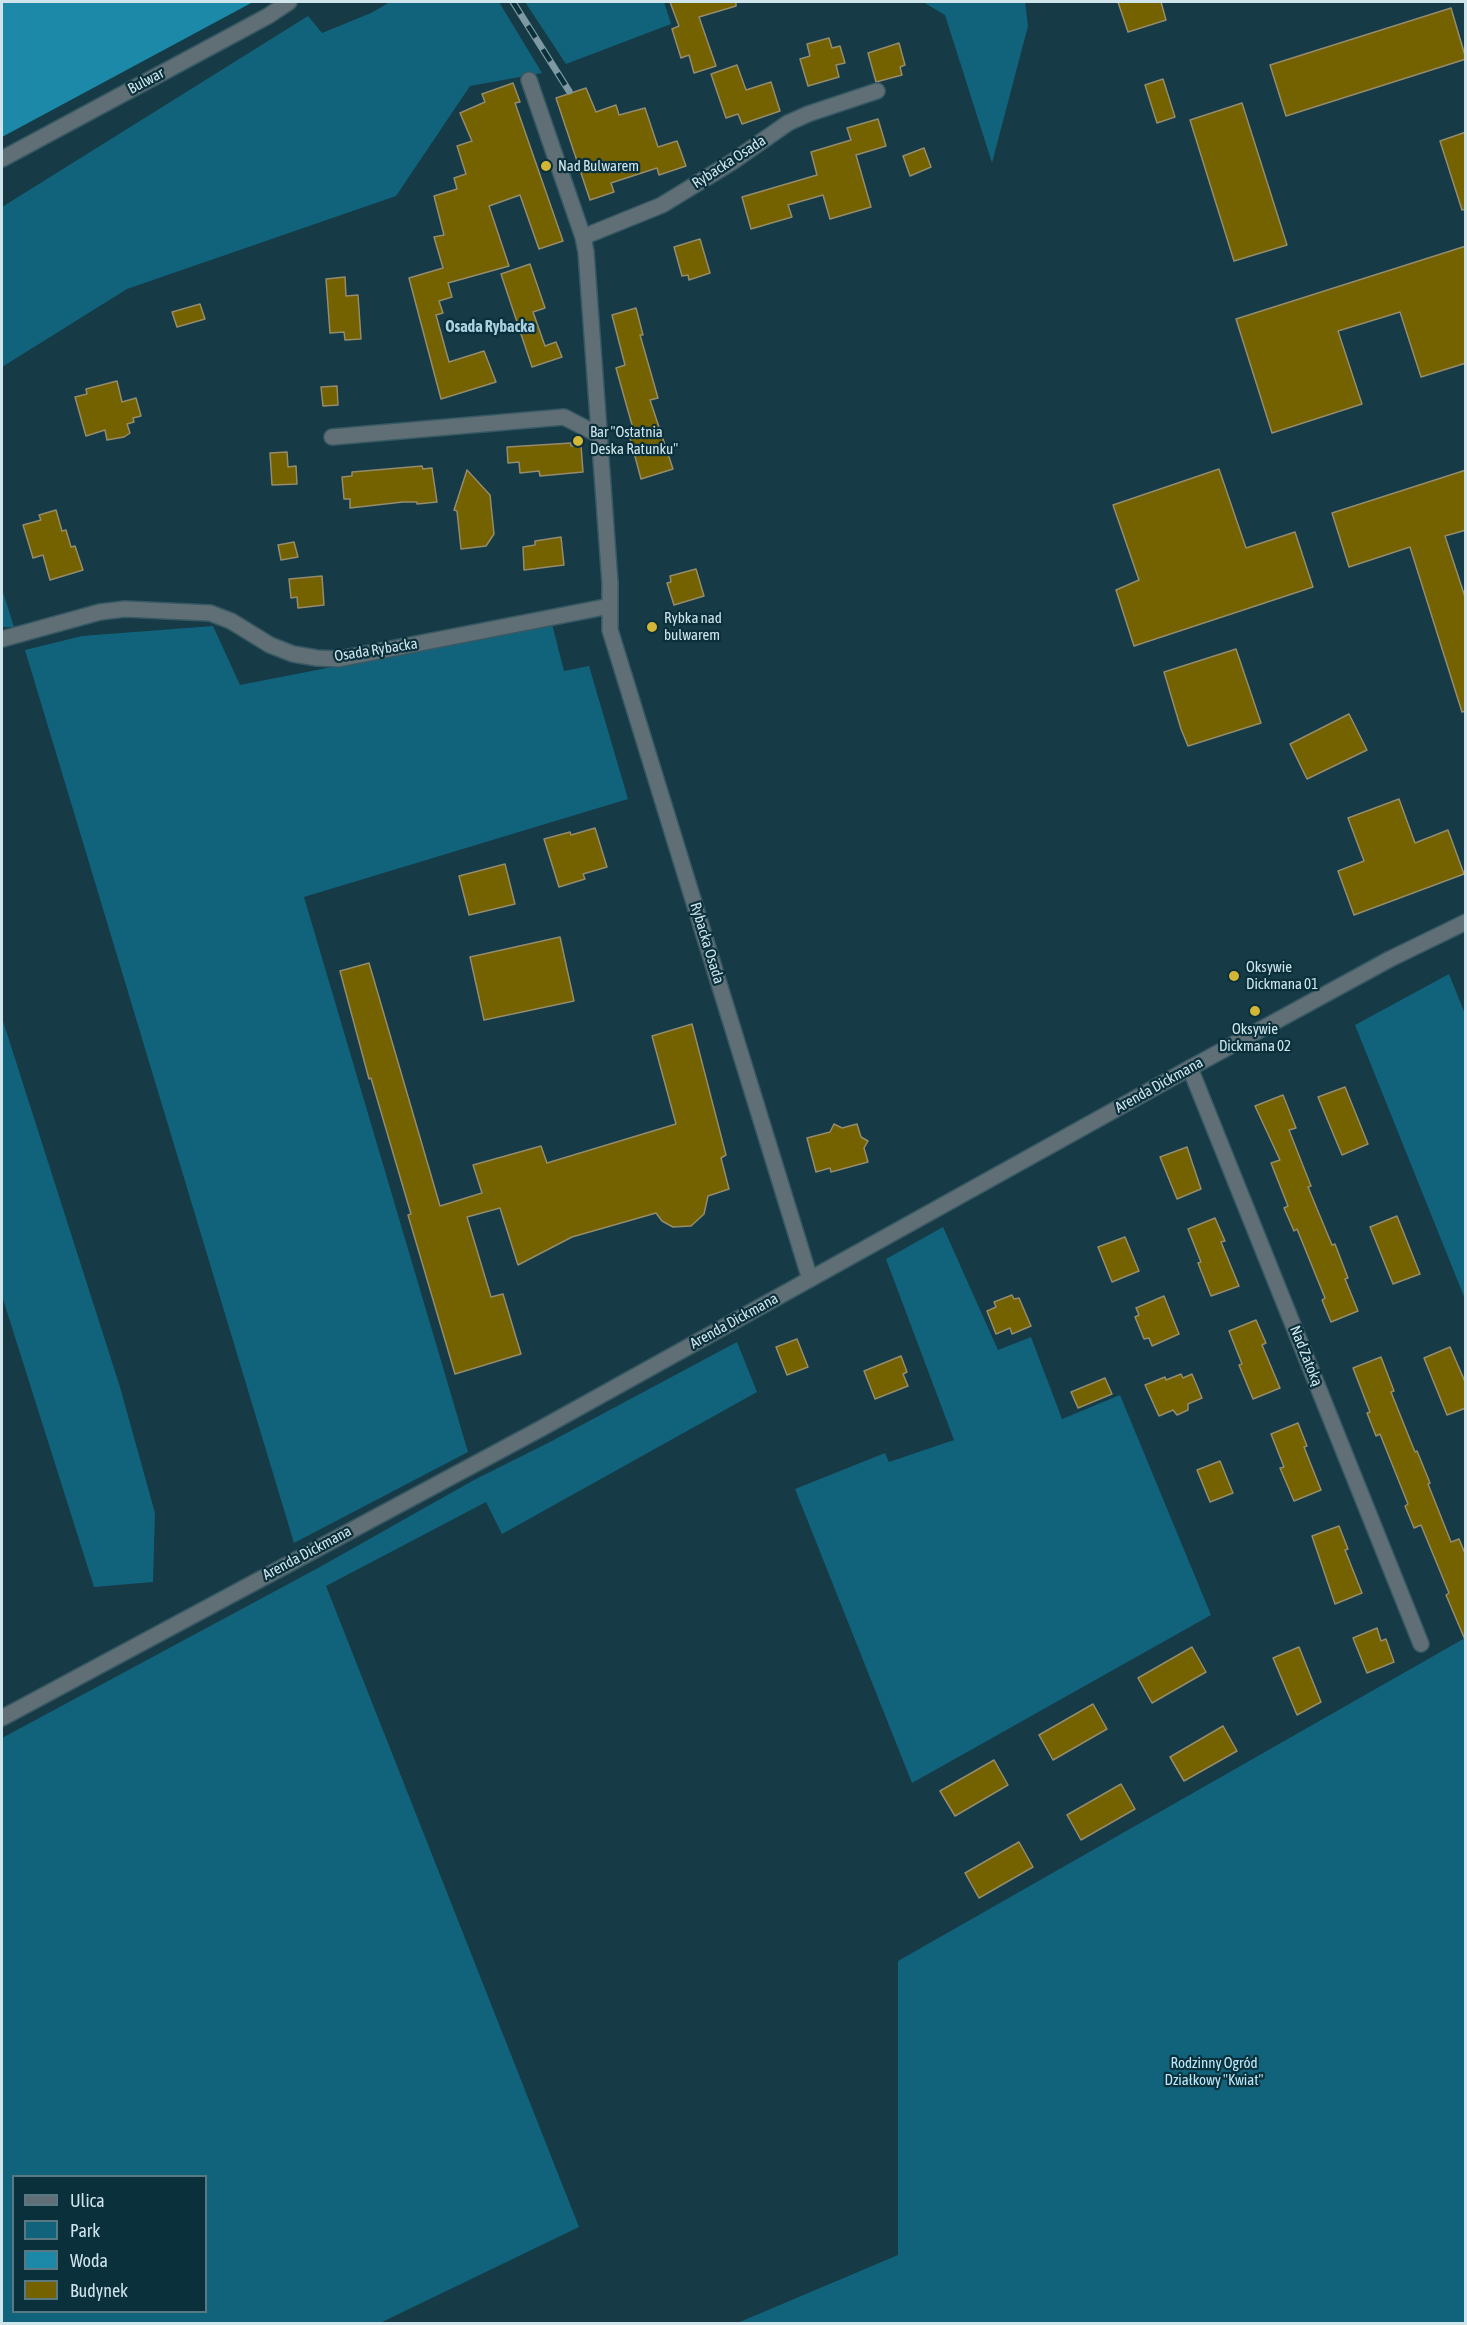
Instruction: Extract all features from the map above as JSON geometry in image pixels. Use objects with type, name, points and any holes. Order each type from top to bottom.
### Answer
[{"type":"street","name":"Bulwar","points":[[2,159],[268,16],[289,2]]},
{"type":"street","name":"Rybacka Osada","points":[[529,80],[583,237],[610,583],[610,630],[810,1279]]},
{"type":"street","name":"Rybacka Osada","points":[[583,237],[662,205],[732,162],[788,123],[877,91]]},
{"type":"street","points":[[332,437],[564,417],[598,435]]},
{"type":"street","name":"Osada Rybacka","points":[[2,639],[100,612],[125,609],[210,613],[231,621],[270,645],[293,654],[339,659],[610,606]]},
{"type":"street","name":"Arenda Dickmana","points":[[2,1718],[531,1433],[1390,959],[1466,922]]},
{"type":"street","name":"Nad Zatoką","points":[[1190,1068],[1421,1644]]},
{"type":"green space","points":[[390,2],[499,2],[542,73],[470,86],[396,196],[127,289],[2,367],[2,207],[308,16],[322,33],[371,13]]},
{"type":"green space","points":[[525,2],[664,2],[671,24],[566,64]]},
{"type":"green space","points":[[923,2],[1025,2],[1028,26],[992,163],[945,15]]},
{"type":"green space","points":[[2,589],[14,627],[2,627]]},
{"type":"green space","points":[[552,624],[564,671],[589,666],[628,799],[304,897],[468,1452],[294,1543],[25,650],[82,636],[213,626],[240,685]]},
{"type":"green space","points":[[1449,974],[1465,1014],[1465,1299],[1355,1025]]},
{"type":"green space","points":[[2,1018],[120,1387],[155,1513],[153,1582],[94,1587],[2,1296]]},
{"type":"green space","points":[[943,1227],[998,1350],[1031,1337],[1062,1419],[1120,1395],[1211,1615],[912,1783],[795,1489],[885,1453],[889,1462],[954,1440],[886,1259]]},
{"type":"green space","points":[[737,1342],[757,1392],[502,1534],[486,1502],[326,1586],[579,2227],[380,2323],[2,2323],[2,1738],[318,1568],[474,1480]]},
{"type":"green space","name":"Rodzinny Ogród Działkowy \"Kwiat\"","points":[[1465,1638],[1465,2323],[735,2324],[898,2255],[898,1961]]},
{"type":"water","points":[[2,2],[253,2],[2,137]]},
{"type":"building","points":[[670,2],[736,2],[736,6],[699,17],[716,66],[694,73],[689,55],[681,58],[672,29],[679,26]]},
{"type":"building","points":[[1118,2],[1161,2],[1166,20],[1128,32]]},
{"type":"building","points":[[1451,8],[1466,59],[1286,116],[1270,65]]},
{"type":"building","points":[[829,38],[832,48],[840,46],[845,63],[836,65],[839,77],[808,86],[800,59],[810,56],[807,44]]},
{"type":"building","points":[[899,43],[905,65],[900,67],[902,75],[876,82],[868,53]]},
{"type":"building","points":[[737,65],[746,90],[771,82],[780,111],[742,124],[738,114],[726,118],[711,74]]},
{"type":"building","points":[[1163,79],[1175,117],[1157,123],[1145,85]]},
{"type":"building","points":[[513,83],[520,102],[515,103],[563,241],[539,249],[520,195],[489,206],[509,266],[448,283],[452,297],[439,301],[443,313],[436,315],[449,362],[484,351],[496,382],[441,399],[409,278],[443,268],[434,237],[444,235],[434,196],[457,189],[454,178],[466,174],[457,146],[472,141],[460,113],[485,102],[482,94]]},
{"type":"building","points":[[586,88],[596,112],[616,105],[619,115],[645,108],[658,147],[677,141],[686,166],[659,175],[657,168],[611,183],[614,192],[590,200],[556,98]]},
{"type":"building","points":[[1242,103],[1287,245],[1234,261],[1190,120]]},
{"type":"building","points":[[878,119],[886,146],[856,155],[871,207],[830,219],[823,195],[788,205],[792,217],[751,229],[742,197],[817,175],[811,152],[851,140],[847,128]]},
{"type":"building","points":[[1466,132],[1466,209],[1462,210],[1440,141]]},
{"type":"building","points":[[924,148],[931,167],[910,176],[903,156]]},
{"type":"building","points":[[700,239],[710,273],[689,280],[688,275],[682,276],[674,247]]},
{"type":"building","points":[[1466,246],[1466,363],[1421,377],[1400,312],[1338,331],[1362,404],[1272,433],[1236,319]]},
{"type":"building","points":[[530,264],[545,308],[533,312],[545,346],[556,342],[562,357],[532,367],[501,274]]},
{"type":"building","points":[[345,277],[346,296],[358,295],[361,339],[345,340],[344,332],[330,333],[326,279]]},
{"type":"building","points":[[200,304],[205,319],[177,327],[172,312]]},
{"type":"building","points":[[636,308],[643,335],[640,335],[658,398],[650,400],[673,469],[641,479],[629,434],[634,432],[616,368],[625,365],[612,315]]},
{"type":"building","points":[[117,381],[122,402],[136,398],[141,416],[133,418],[134,422],[127,424],[130,433],[124,437],[107,440],[105,430],[86,436],[75,397],[87,394],[86,389]]},
{"type":"building","points":[[337,386],[338,405],[323,406],[321,387]]},
{"type":"building","points":[[571,443],[571,446],[581,445],[583,472],[540,476],[539,471],[520,473],[519,462],[508,463],[507,447]]},
{"type":"building","points":[[287,452],[288,467],[296,466],[297,484],[272,485],[270,453]]},
{"type":"building","points":[[422,466],[423,469],[432,468],[437,502],[417,504],[417,502],[403,502],[350,508],[350,499],[344,499],[342,477],[352,476],[352,472]]},
{"type":"building","points":[[1219,469],[1246,548],[1295,532],[1313,587],[1134,646],[1116,590],[1139,580],[1113,505]]},
{"type":"building","points":[[467,470],[490,495],[494,534],[486,546],[461,549],[457,511],[454,510]]},
{"type":"building","points":[[1466,470],[1466,530],[1445,536],[1466,600],[1466,711],[1462,712],[1410,547],[1349,567],[1332,513]]},
{"type":"building","points":[[56,510],[62,531],[66,530],[71,547],[75,546],[83,570],[50,580],[43,555],[33,558],[23,525],[41,520],[39,515]]},
{"type":"building","points":[[561,537],[564,565],[524,570],[523,547],[535,545],[535,541]]},
{"type":"building","points":[[294,542],[298,557],[281,560],[278,545]]},
{"type":"building","points":[[696,569],[704,596],[674,605],[667,583],[671,582],[670,576]]},
{"type":"building","points":[[322,576],[324,605],[298,608],[297,597],[291,598],[289,579]]},
{"type":"building","points":[[1236,649],[1261,723],[1188,746],[1164,672]]},
{"type":"building","points":[[1349,714],[1367,750],[1307,779],[1290,744]]},
{"type":"building","points":[[1399,799],[1415,843],[1448,830],[1464,874],[1354,915],[1338,871],[1364,861],[1348,818]]},
{"type":"building","points":[[595,828],[607,867],[583,874],[585,879],[559,887],[544,839]]},
{"type":"building","points":[[505,864],[515,904],[469,915],[459,876]]},
{"type":"building","points":[[560,937],[574,1001],[484,1020],[470,957]]},
{"type":"building","points":[[369,963],[440,1206],[482,1193],[473,1165],[541,1146],[547,1163],[676,1124],[652,1036],[692,1024],[726,1155],[721,1158],[729,1189],[708,1196],[704,1214],[691,1226],[673,1227],[662,1221],[656,1213],[572,1237],[518,1265],[500,1208],[467,1217],[491,1297],[503,1294],[521,1354],[455,1374],[340,971]]},
{"type":"building","points":[[1345,1087],[1368,1144],[1342,1155],[1318,1097]]},
{"type":"building","points":[[1283,1095],[1296,1128],[1289,1130],[1311,1186],[1308,1187],[1332,1245],[1335,1244],[1348,1278],[1345,1279],[1358,1311],[1331,1322],[1322,1300],[1325,1298],[1297,1229],[1294,1231],[1284,1208],[1288,1206],[1271,1163],[1280,1160],[1255,1106]]},
{"type":"building","points":[[834,1124],[842,1128],[857,1124],[861,1137],[868,1141],[864,1148],[868,1162],[831,1172],[830,1168],[816,1172],[807,1138],[830,1132]]},
{"type":"building","points":[[1187,1147],[1201,1189],[1177,1199],[1160,1157]]},
{"type":"building","points":[[1397,1216],[1420,1274],[1393,1284],[1370,1227]]},
{"type":"building","points":[[1215,1218],[1225,1241],[1221,1242],[1239,1286],[1211,1296],[1188,1229]]},
{"type":"building","points":[[1125,1237],[1139,1271],[1112,1282],[1098,1247]]},
{"type":"building","points":[[1012,1295],[1014,1299],[1019,1298],[1031,1326],[1012,1334],[1010,1328],[996,1334],[987,1311],[996,1307],[994,1302]]},
{"type":"building","points":[[1164,1296],[1179,1334],[1152,1346],[1149,1338],[1144,1339],[1135,1317],[1139,1315],[1136,1308]]},
{"type":"building","points":[[1256,1320],[1266,1343],[1262,1345],[1280,1388],[1253,1399],[1239,1365],[1242,1364],[1229,1331]]},
{"type":"building","points":[[797,1339],[808,1367],[787,1375],[776,1347]]},
{"type":"building","points":[[1450,1347],[1466,1384],[1466,1408],[1447,1415],[1424,1358]]},
{"type":"building","points":[[901,1356],[907,1372],[903,1374],[908,1386],[875,1399],[864,1371]]},
{"type":"building","points":[[1381,1357],[1394,1391],[1391,1392],[1430,1483],[1428,1484],[1451,1542],[1459,1539],[1466,1556],[1466,1642],[1421,1525],[1414,1528],[1405,1506],[1408,1504],[1380,1434],[1376,1436],[1367,1413],[1370,1412],[1353,1368]]},
{"type":"building","points":[[1181,1374],[1183,1378],[1192,1374],[1202,1398],[1188,1404],[1188,1410],[1177,1415],[1173,1410],[1159,1416],[1145,1385],[1165,1377],[1166,1380]]},
{"type":"building","points":[[1105,1378],[1112,1394],[1078,1408],[1071,1392]]},
{"type":"building","points":[[1298,1423],[1307,1446],[1304,1447],[1321,1490],[1294,1501],[1280,1468],[1284,1467],[1271,1434]]},
{"type":"building","points":[[1220,1461],[1233,1493],[1210,1502],[1197,1470]]},
{"type":"building","points":[[1339,1526],[1348,1549],[1345,1550],[1362,1593],[1335,1604],[1312,1536]]},
{"type":"building","points":[[1377,1628],[1381,1641],[1386,1639],[1394,1662],[1367,1673],[1353,1638]]},
{"type":"building","points":[[1192,1647],[1206,1672],[1152,1703],[1138,1678]]},
{"type":"building","points":[[1299,1647],[1321,1702],[1297,1715],[1273,1658]]},
{"type":"building","points":[[1093,1704],[1107,1729],[1053,1760],[1039,1735]]},
{"type":"building","points":[[1223,1726],[1237,1751],[1184,1781],[1170,1757]]},
{"type":"building","points":[[994,1760],[1008,1785],[955,1816],[940,1791]]},
{"type":"building","points":[[1121,1784],[1135,1809],[1081,1840],[1067,1815]]},
{"type":"building","points":[[1019,1842],[1033,1867],[979,1898],[965,1873]]},
{"type":"railway","points":[[513,2],[569,91]]},
{"type":"place","name":"Nad Bulwarem","points":[[546,166]]},
{"type":"place","name":"Bar \"Ostatnia Deska Ratunku\"","points":[[578,441]]},
{"type":"place","name":"Rybka nad bulwarem","points":[[652,627]]},
{"type":"place","name":"Oksywie Dickmana 01","points":[[1234,976]]},
{"type":"place","name":"Oksywie Dickmana 02","points":[[1255,1011]]},
{"type":"district","name":"Osada Rybacka","points":[[490,327]]}]
